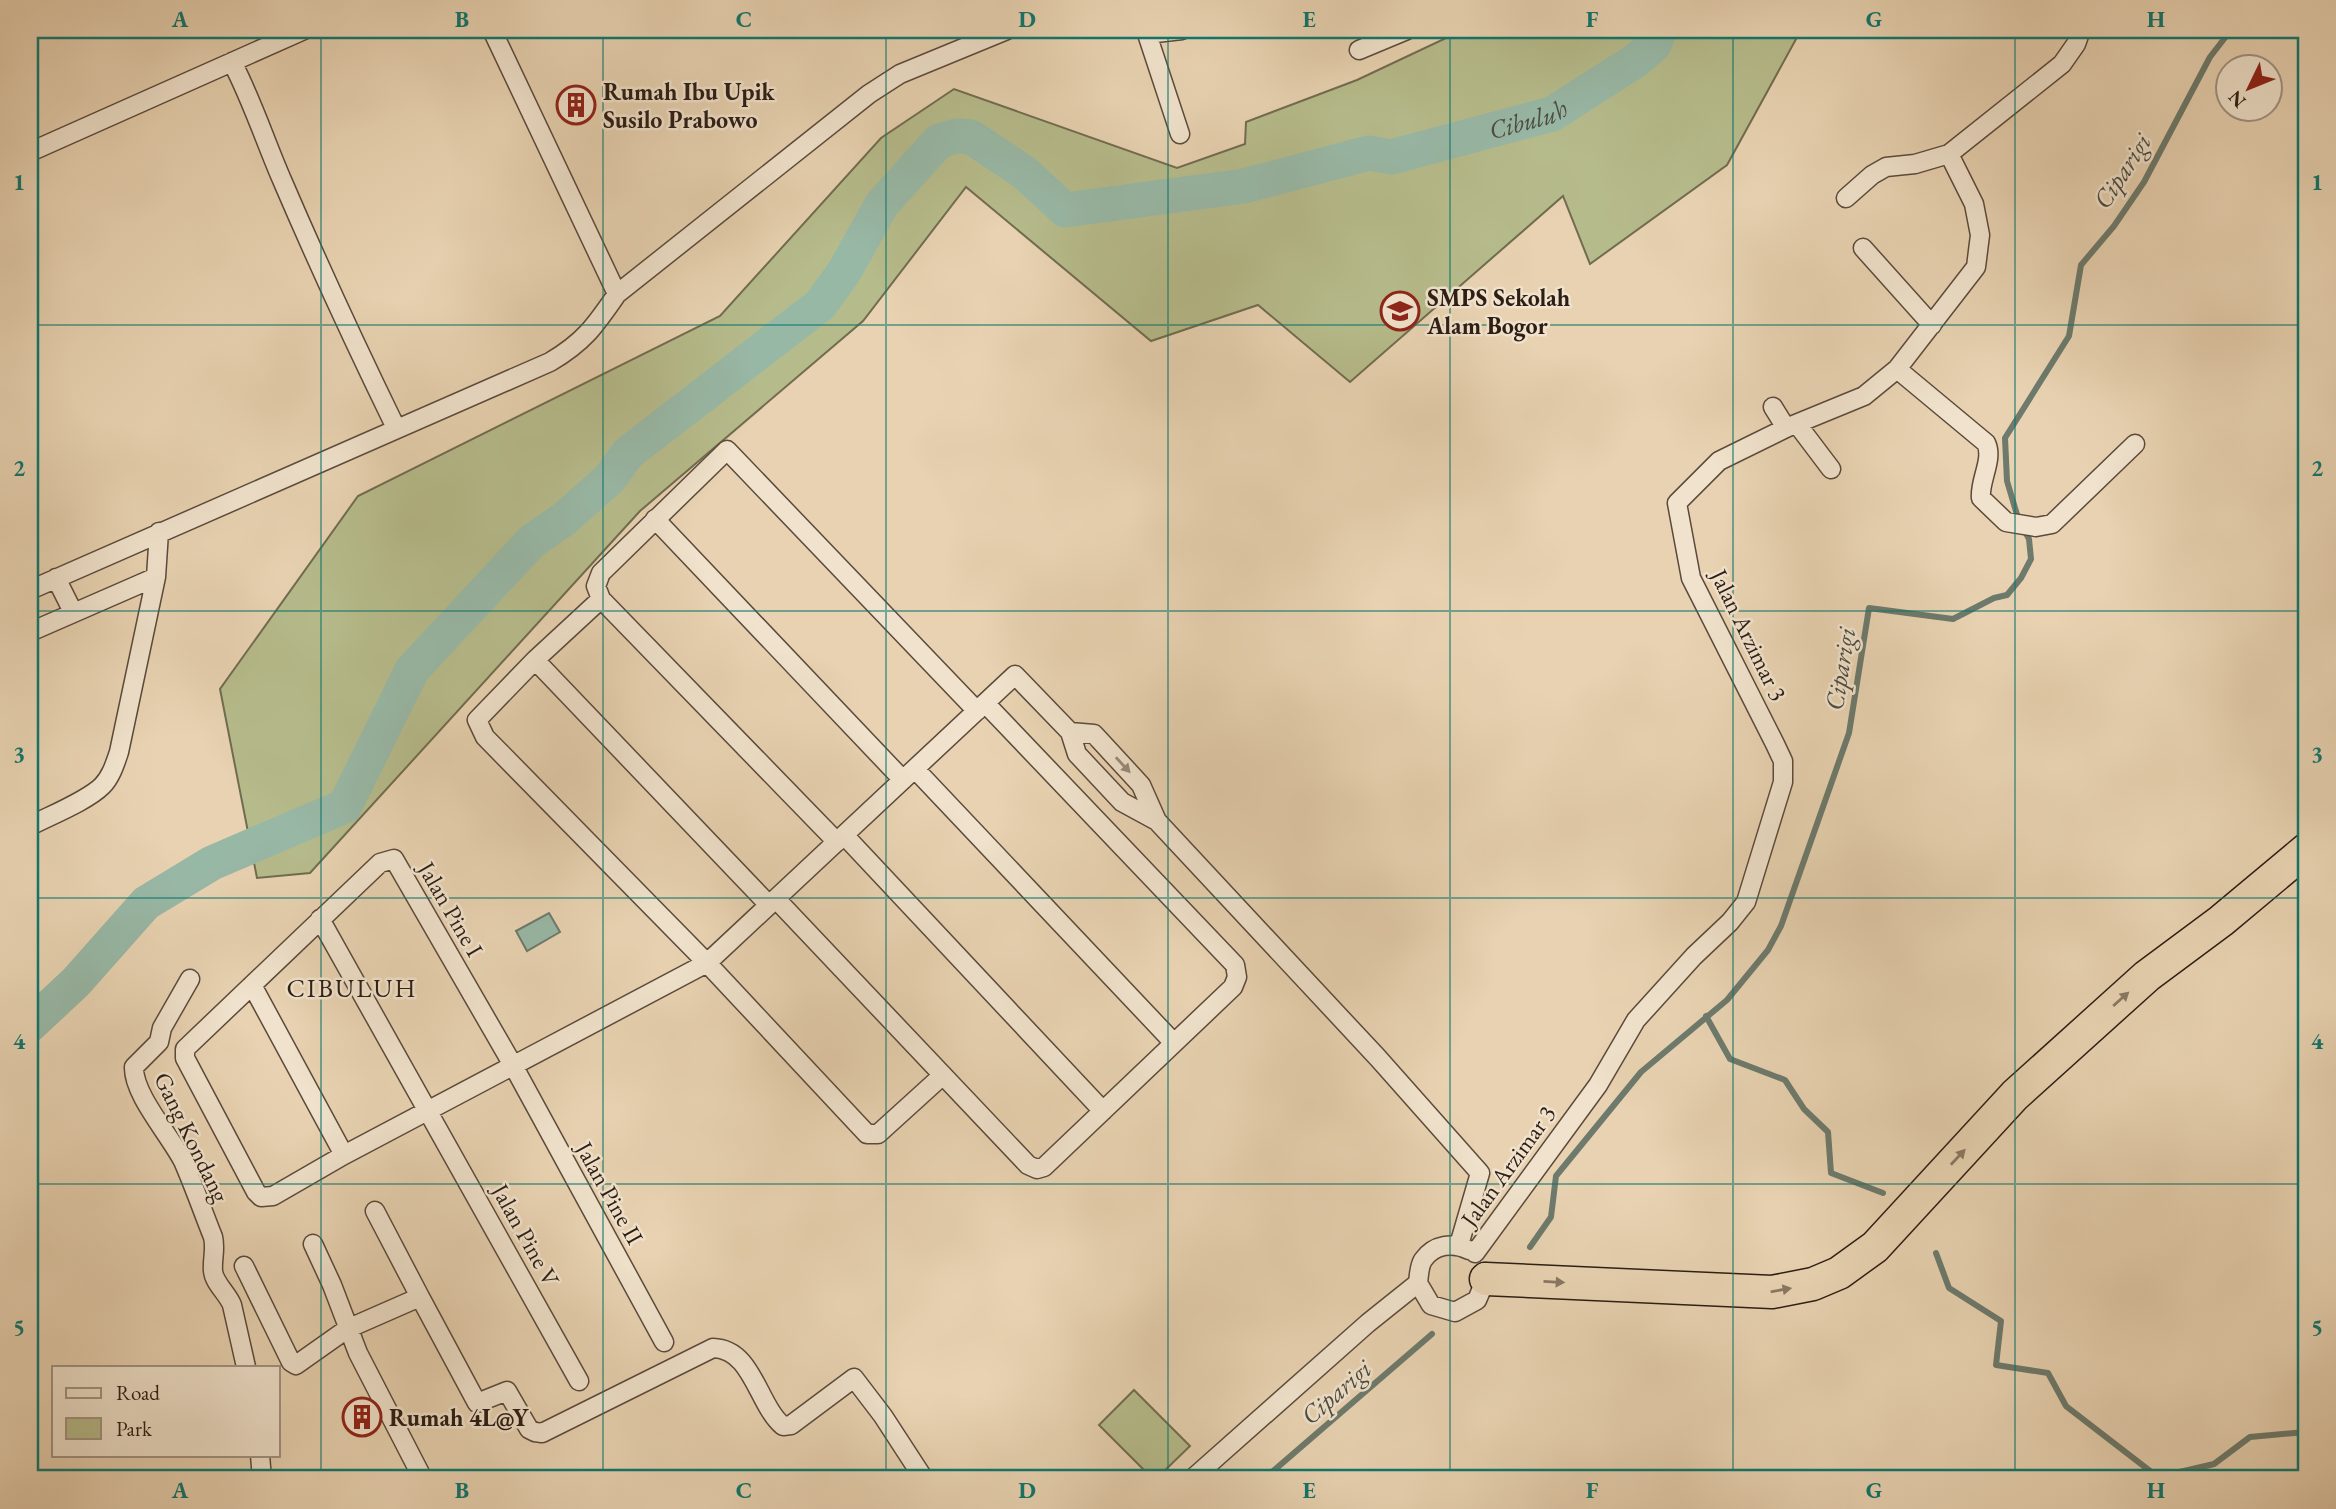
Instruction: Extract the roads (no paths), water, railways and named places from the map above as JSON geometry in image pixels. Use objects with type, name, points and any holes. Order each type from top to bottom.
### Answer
[{"type":"highway","points":[[1473,1259],[1772,1292],[1813,1284],[1839,1273],[1875,1247],[2015,1095],[2126,994],[2221,921],[2306,850]]},
{"type":"street","points":[[30,152],[304,30]]},
{"type":"street","points":[[492,30],[617,294]]},
{"type":"street","points":[[31,587],[525,374],[570,350],[588,335],[617,294],[869,94],[900,74],[1007,30]]},
{"type":"street","points":[[1180,134],[1146,32],[1182,30]]},
{"type":"street","points":[[1359,50],[1407,30]]},
{"type":"street","points":[[1846,198],[1872,175],[1886,167],[1915,164],[1949,154],[2062,64],[2076,44],[2081,30]]},
{"type":"street","points":[[232,62],[340,311],[396,428]]},
{"type":"street","name":"Jalan Arzimar 3","points":[[1473,1259],[1598,1085],[1636,1020],[1746,902],[1783,782],[1783,761],[1691,578],[1677,503],[1719,461],[1864,396],[1897,369],[1932,325],[1976,267],[1980,234],[1974,204],[1949,154]]},
{"type":"street","points":[[1863,248],[1932,325]]},
{"type":"street","points":[[1897,369],[1986,443],[1990,451],[1981,498],[2006,522],[2035,527],[2052,524],[2135,444]]},
{"type":"street","points":[[1773,407],[1831,469]]},
{"type":"street","points":[[535,660],[943,1074],[1028,1165],[1037,1169],[1044,1167],[1104,1111],[1233,987],[1237,977],[1235,965],[727,450],[601,573],[596,586],[601,599],[841,838],[1104,1111]]},
{"type":"street","points":[[655,519],[1174,1043]]},
{"type":"street","points":[[30,826],[92,793],[102,786],[112,772],[119,752],[156,577],[159,533]]},
{"type":"street","points":[[30,632],[156,577]]},
{"type":"street","points":[[56,578],[73,612]]},
{"type":"street","points":[[601,599],[482,713],[477,720],[485,737],[707,963],[867,1134],[878,1134],[943,1074]]},
{"type":"street","points":[[320,919],[185,1049],[184,1055],[191,1071],[261,1197],[273,1196],[344,1155],[430,1112],[707,963],[1015,675],[1070,732],[1077,754],[1122,802],[1157,821],[1378,1058],[1480,1173],[1473,1259],[1477,1300],[1455,1311],[1431,1305],[1418,1283]]},
{"type":"street","points":[[1070,732],[1094,734],[1141,785],[1157,821]]},
{"type":"street","name":"Jalan Pine I","points":[[320,919],[380,863],[394,859],[514,1067]]},
{"type":"street","name":"Jalan Pine V","points":[[320,919],[579,1381]]},
{"type":"street","name":"Gang Kondang","points":[[190,979],[162,1028],[159,1042],[134,1067],[134,1080],[184,1164],[213,1237],[213,1272],[232,1306],[246,1366]]},
{"type":"street","points":[[253,985],[344,1155]]},
{"type":"street","name":"Jalan Pine II","points":[[514,1067],[664,1342]]},
{"type":"street","points":[[375,1212],[477,1404],[507,1391],[529,1429],[535,1433],[542,1433],[713,1348],[724,1349],[734,1353],[742,1363],[771,1413],[783,1426],[791,1425],[854,1378],[925,1479]]},
{"type":"street","points":[[313,1244],[332,1285],[347,1329],[423,1479]]},
{"type":"street","points":[[1192,1479],[1368,1323],[1418,1283],[1422,1262],[1437,1247],[1473,1259]]},
{"type":"street","points":[[244,1266],[291,1362],[296,1365],[347,1329],[420,1297]]},
{"type":"street","points":[[260,1456],[262,1479]]},
{"type":"waterway","name":"Cibuluh","points":[[30,1025],[76,982],[146,903],[212,863],[345,806],[412,670],[532,541],[564,519],[610,478],[628,453],[820,305],[844,272],[882,204],[939,141],[956,136],[971,137],[1025,173],[1065,210],[1244,186],[1369,153],[1391,157],[1552,114],[1635,61],[1654,45],[1660,30]]},
{"type":"waterway","name":"Ciparigi","points":[[1530,1247],[1551,1217],[1556,1176],[1641,1072],[1727,1000],[1768,950],[1781,926],[1849,733],[1869,608],[1953,619],[1994,598],[2007,595],[2021,578],[2031,559],[2029,539],[2018,518],[2007,481],[2005,438],[2069,336],[2081,265],[2114,226],[2144,182],[2210,57],[2231,30]]},
{"type":"waterway","points":[[1706,1016],[1730,1059],[1785,1080],[1804,1109],[1828,1132],[1831,1173],[1883,1193]]},
{"type":"waterway","points":[[1936,1253],[1949,1288],[2001,1321],[1996,1365],[2048,1373],[2066,1406],[2158,1477],[2214,1464],[2250,1437],[2306,1432]]},
{"type":"waterway","name":"Ciparigi","points":[[1264,1479],[1432,1334]]},
{"type":"place","name":"Rumah Ibu Upik Susilo Prabowo","points":[[576,105]]},
{"type":"place","name":"SMPS Sekolah Alam Bogor","points":[[1400,311]]},
{"type":"place","name":"Rumah 4L@Y","points":[[362,1417]]},
{"type":"district","name":"CIBULUH","points":[[352,988]]}]
